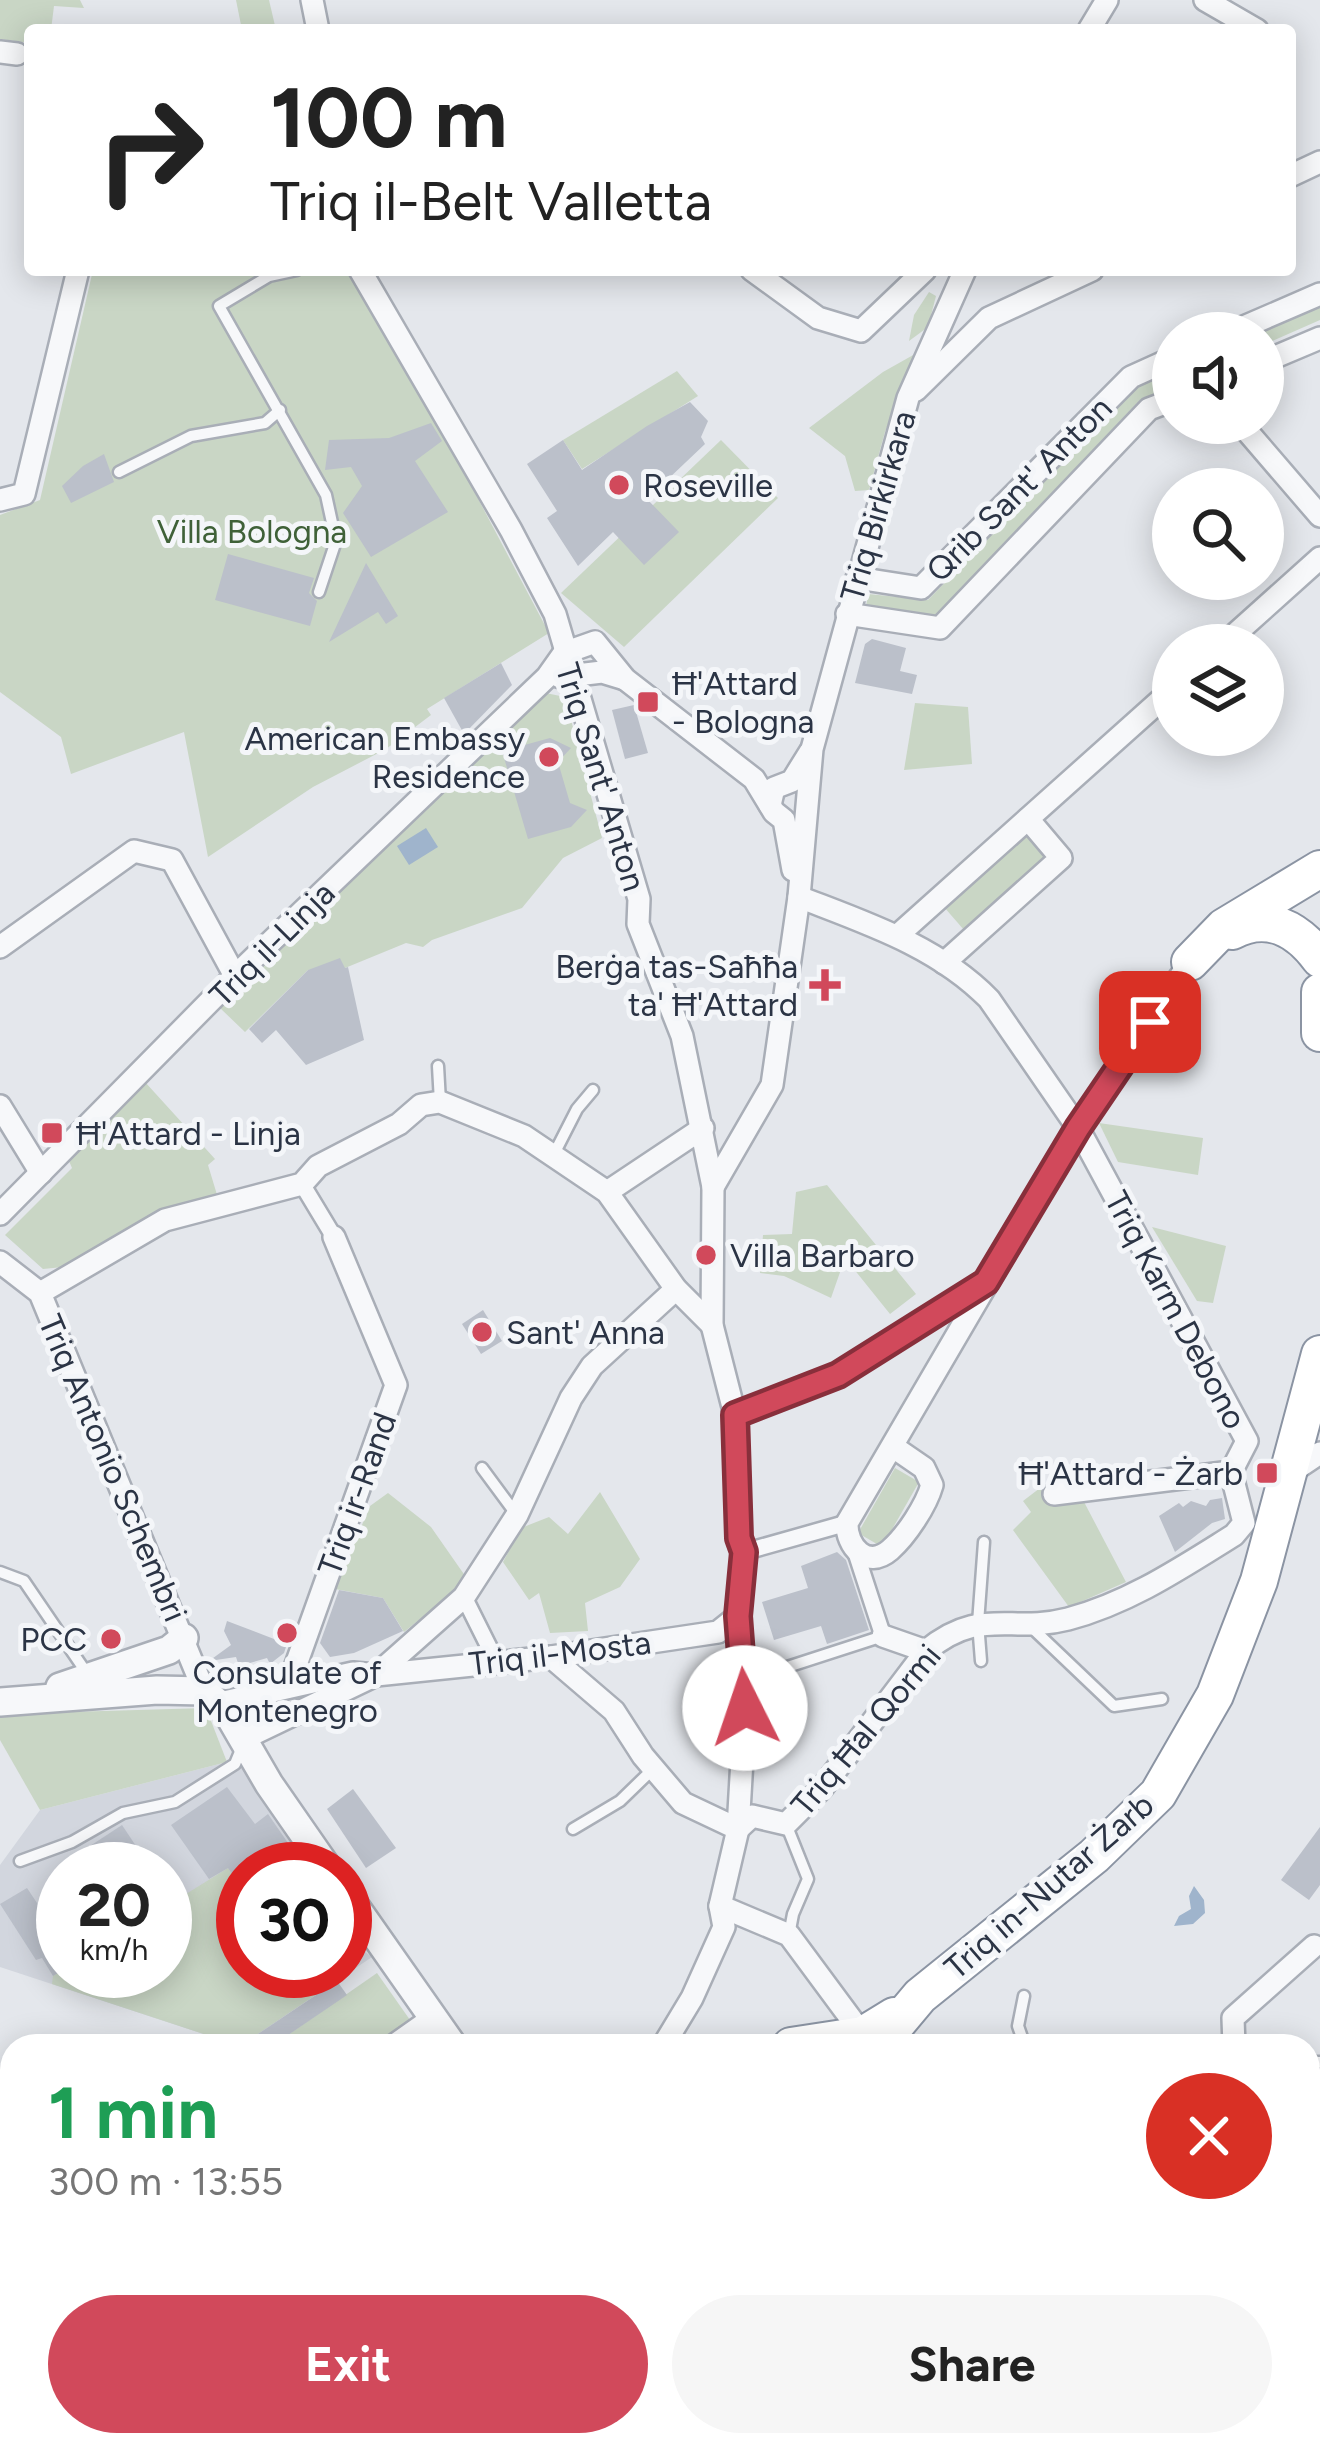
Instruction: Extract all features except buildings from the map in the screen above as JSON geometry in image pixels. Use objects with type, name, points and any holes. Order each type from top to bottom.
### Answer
[{"type":"highway","points":[[1190,962],[1224,927],[1320,869]]},
{"type":"highway","points":[[1190,962],[1245,924],[1268,922],[1305,938],[1320,959]]},
{"type":"highway","points":[[1320,992],[1320,1033]]},
{"type":"highway","name":"Triq in-Nutar Żarb","points":[[878,2034],[1094,1856],[1158,1794],[1215,1695],[1259,1581],[1320,1354]]},
{"type":"street","points":[[1205,0],[1247,24]]},
{"type":"street","points":[[0,500],[24,494],[77,276]]},
{"type":"street","name":"Triq Sant' Anton","points":[[363,276],[555,614],[639,899],[638,924],[682,1036],[713,1186],[712,1325],[735,1415],[739,1538],[744,1552],[738,1616],[744,1682],[738,1829],[720,1906],[724,1927],[670,2034]]},
{"type":"street","points":[[760,276],[818,318],[861,331],[919,276]]},
{"type":"street","name":"Triq Birkirkara","points":[[713,1186],[772,1085],[799,897],[812,748],[908,398],[962,276]]},
{"type":"street","points":[[908,398],[989,318],[1079,276]]},
{"type":"street","points":[[1278,312],[1320,294]]},
{"type":"street","points":[[1284,353],[1320,338]]},
{"type":"street","name":"Qrib Sant' Anton","points":[[856,578],[921,588],[1130,376],[1152,367]]},
{"type":"street","points":[[847,614],[940,628],[1152,408]]},
{"type":"street","points":[[1258,444],[1320,516]]},
{"type":"street","points":[[1246,624],[1320,558]]},
{"type":"street","points":[[564,653],[595,642],[625,679],[781,797],[796,819],[808,805],[804,787],[781,797]]},
{"type":"street","name":"Triq il-Linja","points":[[0,1214],[235,976],[547,677],[564,653]]},
{"type":"street","points":[[547,677],[602,672],[625,679]]},
{"type":"street","points":[[898,935],[1152,708]]},
{"type":"street","name":"Triq Birkirkara","points":[[799,897],[781,797],[812,748]]},
{"type":"street","points":[[944,963],[1061,858],[1028,819]]},
{"type":"street","points":[[0,947],[134,851],[172,860],[235,976]]},
{"type":"street","name":"Triq Karm Debono","points":[[799,897],[898,935],[989,999],[1078,1128],[1247,1441],[1231,1472],[1242,1510]]},
{"type":"street","points":[[926,1651],[883,1636],[850,1537],[892,1446],[986,1282],[1078,1128],[1190,962]]},
{"type":"street","points":[[40,1293],[165,1220],[302,1184],[318,1166],[398,1124],[421,1105],[440,1102],[524,1136],[607,1192],[676,1289],[712,1325]]},
{"type":"street","points":[[0,1106],[41,1173]]},
{"type":"street","points":[[607,1192],[703,1129]]},
{"type":"street","points":[[302,1184],[334,1237]]},
{"type":"street","name":"Triq ir-Rand","points":[[288,1687],[396,1385],[334,1237]]},
{"type":"street","name":"Triq Antonio Schembri","points":[[0,1262],[40,1293],[212,1697]]},
{"type":"street","points":[[735,1415],[838,1375],[986,1282]]},
{"type":"street","points":[[376,1675],[464,1597],[517,1515],[571,1398],[592,1366],[676,1289]]},
{"type":"street","points":[[850,1537],[866,1557],[880,1557],[892,1549],[929,1495],[930,1475],[892,1446]]},
{"type":"street","points":[[1287,1476],[1320,1454]]},
{"type":"street","points":[[1054,1494],[1231,1472]]},
{"type":"street","name":"Triq Ħal Qormi","points":[[738,1829],[752,1816],[786,1824],[824,1787],[926,1651],[959,1629],[978,1623],[1062,1621],[1144,1590],[1234,1535],[1244,1523],[1242,1510]]},
{"type":"street","points":[[744,1552],[850,1537]]},
{"type":"street","points":[[464,1597],[497,1663]]},
{"type":"street","name":"Triq il-Mosta","points":[[5,1702],[157,1690],[212,1697],[352,1672],[376,1675],[497,1663],[718,1632],[738,1616]]},
{"type":"street","points":[[5,1702],[169,1650],[184,1638]]},
{"type":"street","points":[[551,1657],[614,1711],[683,1803],[738,1829]]},
{"type":"street","name":"Triq il-Mosta","points":[[245,1738],[376,1675]]},
{"type":"street","points":[[212,1697],[245,1738],[269,1784],[309,1842]]},
{"type":"street","points":[[720,1906],[789,1935],[866,2034]]},
{"type":"street","points":[[372,1930],[445,2034]]},
{"type":"street","points":[[1234,2034],[1233,2018],[1314,1946]]},
{"type":"street","points":[[411,2034],[434,2018]]},
{"type":"lane","points":[[269,276],[219,306],[326,495],[336,542],[320,592]]},
{"type":"lane","points":[[119,472],[191,436],[265,423],[280,410]]},
{"type":"lane","points":[[438,1066],[440,1102]]},
{"type":"lane","points":[[553,1156],[577,1109],[593,1090]]},
{"type":"lane","points":[[482,1468],[517,1515]]},
{"type":"lane","points":[[981,1661],[978,1623],[984,1542]]},
{"type":"lane","points":[[0,1572],[24,1581],[90,1678]]},
{"type":"lane","points":[[1027,1623],[1114,1706],[1162,1699]]},
{"type":"lane","points":[[744,1682],[883,1636]]},
{"type":"lane","points":[[20,1861],[72,1842],[138,1807],[175,1802],[235,1764],[245,1738]]},
{"type":"lane","points":[[573,1829],[620,1801],[653,1768]]},
{"type":"lane","points":[[786,1824],[808,1879],[789,1935]]},
{"type":"lane","points":[[1021,2034],[1024,1996]]},
{"type":"shaded area","points":[[227,1762],[241,1766],[292,1842],[216,1842],[216,1998],[311,1998],[258,2034],[204,2034],[94,1998],[192,1998],[192,1842],[36,1842],[36,1979],[0,1967],[0,1865],[40,1810]]},
{"type":"green space","points":[[0,0],[80,0],[84,8],[54,6],[52,24],[24,24],[24,42],[0,39]]},
{"type":"green space","points":[[236,0],[269,0],[275,24],[241,24]]},
{"type":"green space","name":"Villa Bologna","points":[[92,276],[350,276],[446,438],[549,633],[427,709],[431,715],[386,749],[313,787],[208,857],[184,732],[71,774],[61,737],[0,692],[0,515],[40,500]]},
{"type":"green space","points":[[929,292],[936,296],[928,327],[909,341],[914,315]]},
{"type":"green space","points":[[1320,303],[1320,320],[1284,336],[1284,319]]},
{"type":"green space","points":[[915,354],[869,490],[855,491],[845,456],[809,428]]},
{"type":"green space","points":[[677,371],[698,396],[582,469],[563,440]]},
{"type":"green space","points":[[1152,378],[1152,395],[1140,400],[936,617],[866,607],[868,594],[928,600],[1133,387]]},
{"type":"green space","points":[[721,440],[778,498],[624,647],[561,593]]},
{"type":"green space","points":[[541,692],[565,697],[602,838],[563,858],[522,908],[423,947],[406,943],[345,968],[308,970],[245,1032],[220,1008]]},
{"type":"green space","points":[[915,703],[968,707],[972,764],[904,770]]},
{"type":"green space","points":[[1025,834],[1046,857],[964,930],[944,907]]},
{"type":"green space","points":[[145,1082],[215,1159],[208,1165],[218,1198],[73,1266],[43,1269],[5,1235],[72,1168],[69,1161]]},
{"type":"green space","points":[[1099,1123],[1203,1138],[1198,1175],[1118,1162]]},
{"type":"green space","points":[[827,1185],[916,1294],[890,1314],[845,1258],[831,1298],[784,1276],[760,1273],[763,1235],[792,1234],[796,1192]]},
{"type":"green space","points":[[1152,1227],[1226,1246],[1213,1303],[1197,1301]]},
{"type":"green space","points":[[895,1468],[919,1482],[882,1547],[858,1533]]},
{"type":"green space","points":[[1040,1488],[1055,1506],[1083,1500],[1126,1582],[1069,1607],[1013,1530],[1031,1512],[1023,1501]]},
{"type":"green space","points":[[600,1492],[640,1559],[620,1587],[585,1603],[588,1631],[550,1633],[539,1593],[529,1600],[503,1562],[521,1528],[549,1517],[568,1534]]},
{"type":"green space","points":[[388,1493],[431,1527],[468,1580],[404,1632],[383,1598],[335,1589],[370,1506]]},
{"type":"green space","points":[[206,1708],[227,1762],[40,1810],[0,1740],[0,1714]]},
{"type":"green space","points":[[216,1875],[216,1998],[311,1998],[258,2034],[204,2034],[94,1998],[192,1998],[192,1890]]},
{"type":"green space","points":[[377,1973],[410,2020],[390,2034],[289,2034],[341,1998],[372,1998],[372,1976]]},
{"type":"water","points":[[426,828],[438,847],[409,865],[397,846]]},
{"type":"water","points":[[1194,1886],[1204,1900],[1205,1913],[1193,1924],[1174,1926],[1191,1909],[1189,1896]]},
{"type":"place","name":"Roseville","points":[[619,485]]},
{"type":"place","name":"Ħ'Attard - Bologna","points":[[648,702]]},
{"type":"place","name":"American Embassy Residence","points":[[549,757]]},
{"type":"place","name":"Berġa tas-Saħħa ta' Ħ'Attard","points":[[825,985]]},
{"type":"place","name":"Ħ'Attard - Linja","points":[[52,1133]]},
{"type":"place","name":"Villa Barbaro","points":[[706,1255]]},
{"type":"place","name":"Sant' Anna","points":[[482,1332]]},
{"type":"place","name":"Ħ'Attard - Żarb","points":[[1267,1473]]},
{"type":"place","name":"Consulate of Montenegro","points":[[287,1633]]},
{"type":"place","name":"PCC","points":[[111,1639]]},
{"type":"route","points":[[745,1708],[738,1616],[744,1552],[739,1538],[735,1415],[838,1375],[986,1282],[1078,1128],[1150,1022]]}]
